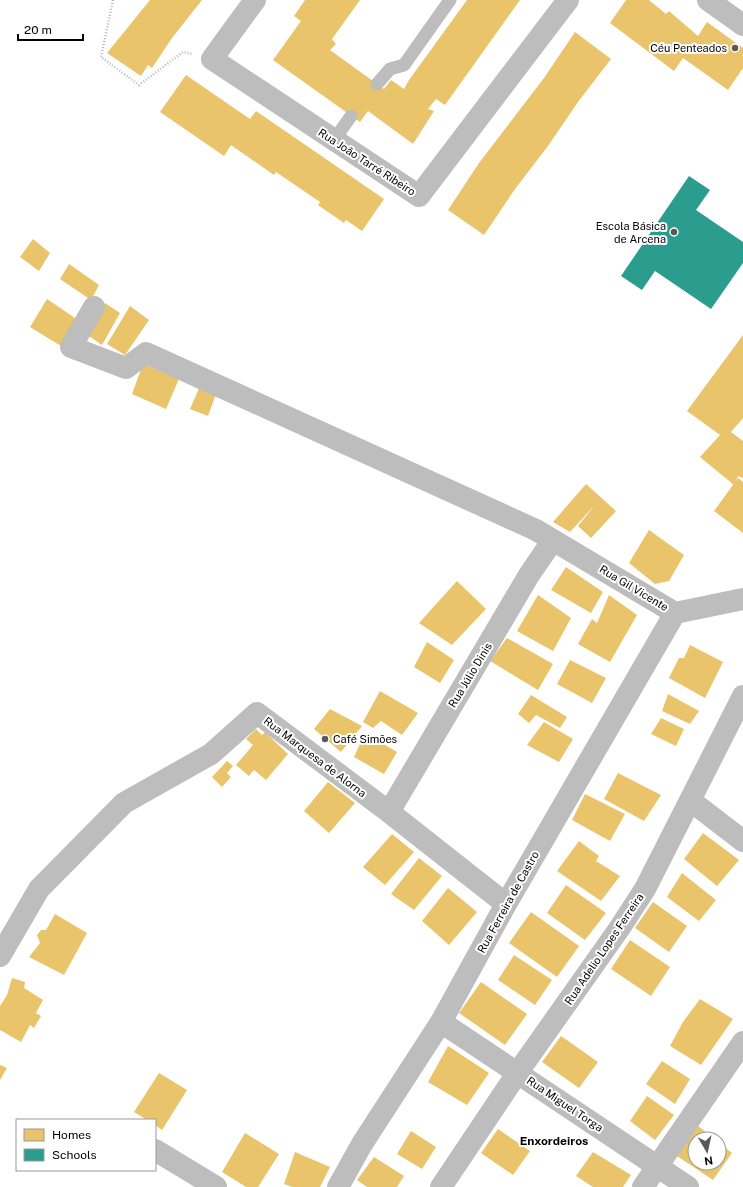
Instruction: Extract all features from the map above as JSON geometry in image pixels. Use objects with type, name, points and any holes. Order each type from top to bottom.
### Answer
[{"type":"street","points":[[212,59],[255,0]]},
{"type":"street","name":"Rua João Tarré Ribeiro","points":[[212,59],[419,196],[568,0]]},
{"type":"street","points":[[708,0],[743,25]]},
{"type":"street","name":"Rua Gil Vicente","points":[[94,307],[71,347],[126,368],[146,353],[536,530],[675,613],[743,599]]},
{"type":"street","name":"Rua Júlio Dinis","points":[[389,812],[528,575],[553,540]]},
{"type":"street","name":"Rua Ferreira de Castro","points":[[338,1187],[362,1144],[441,1022],[506,904],[675,613]]},
{"type":"street","name":"Rua Adelio Lopes Ferreira","points":[[441,1187],[518,1072],[645,889],[743,696]]},
{"type":"street","name":"Rua Marquesa de Alorna","points":[[0,956],[39,889],[124,803],[211,754],[257,713],[389,812],[506,904]]},
{"type":"street","points":[[691,801],[743,841]]},
{"type":"street","name":"Rua Miguel Torga","points":[[441,1022],[688,1187]]},
{"type":"street","points":[[643,1187],[656,1166],[743,1042]]},
{"type":"street","points":[[156,1151],[216,1187]]},
{"type":"lane","points":[[377,84],[390,69],[404,65],[450,0]]},
{"type":"lane","points":[[334,140],[351,116]]},
{"type":"path","points":[[113,0],[101,57],[139,84],[183,52],[212,59]]},
{"type":"building: Homes","points":[[150,0],[202,0],[172,38],[152,68],[148,65],[141,76],[107,53]]},
{"type":"building: Homes","points":[[305,0],[360,0],[332,39],[336,44],[330,50],[384,89],[391,80],[404,89],[467,0],[520,0],[445,105],[436,99],[428,109],[434,111],[413,144],[368,111],[360,122],[273,60],[301,21],[294,16]]},
{"type":"building: Homes","points":[[626,0],[649,0],[666,14],[669,11],[698,36],[707,22],[743,48],[743,68],[728,90],[683,58],[674,71],[610,23]]},
{"type":"building: Homes","points":[[575,32],[611,59],[515,189],[484,235],[448,210],[479,163],[544,78]]},
{"type":"building: Homes","points":[[186,75],[250,119],[256,111],[384,199],[362,231],[346,220],[344,223],[318,205],[320,202],[276,172],[274,175],[231,145],[224,156],[160,112]]},
{"type":"building: Homes","points":[[33,239],[50,253],[39,271],[20,257]]},
{"type":"building: Homes","points":[[69,264],[99,285],[91,300],[60,279]]},
{"type":"building: Homes","points":[[47,299],[78,320],[61,346],[30,327]]},
{"type":"building: Homes","points":[[105,303],[120,313],[102,345],[86,334]]},
{"type":"building: Homes","points":[[130,306],[149,320],[125,355],[107,344]]},
{"type":"building: Homes","points":[[743,335],[743,418],[731,432],[743,441],[743,478],[738,476],[734,485],[700,457],[720,435],[687,411]]},
{"type":"building: Homes","points":[[143,364],[179,379],[166,409],[132,394]]},
{"type":"building: Homes","points":[[200,386],[216,394],[208,416],[190,409]]},
{"type":"building: Homes","points":[[738,478],[743,482],[743,533],[714,511]]},
{"type":"building: Homes","points":[[586,484],[616,511],[591,538],[578,526],[595,505],[570,532],[553,522]]},
{"type":"building: Homes","points":[[649,530],[684,555],[669,581],[655,584],[629,563]]},
{"type":"building: Homes","points":[[566,567],[603,592],[591,613],[551,590]]},
{"type":"building: Homes","points":[[457,581],[486,609],[452,645],[419,623]]},
{"type":"building: Homes","points":[[538,595],[571,618],[553,651],[517,631]]},
{"type":"building: Homes","points":[[609,595],[637,615],[610,662],[578,644],[592,619],[597,623]]},
{"type":"building: Homes","points":[[507,638],[553,664],[538,690],[490,661]]},
{"type":"building: Homes","points":[[427,642],[454,660],[440,683],[414,667]]},
{"type":"building: Homes","points":[[690,645],[723,662],[705,698],[669,678],[679,658],[684,658]]},
{"type":"building: Homes","points":[[570,660],[606,678],[592,703],[557,684]]},
{"type":"building: Homes","points":[[380,691],[418,713],[402,735],[381,721],[373,728],[363,722]]},
{"type":"building: Homes","points":[[668,694],[699,711],[690,724],[662,711]]},
{"type":"building: Homes","points":[[531,695],[567,717],[560,728],[536,715],[529,723],[518,714]]},
{"type":"building: Homes","points":[[330,709],[362,726],[341,752],[314,729]]},
{"type":"building: Homes","points":[[661,718],[684,729],[676,746],[651,734]]},
{"type":"building: Homes","points":[[544,722],[573,739],[559,762],[527,745]]},
{"type":"building: Homes","points":[[256,729],[262,735],[265,732],[288,754],[266,780],[254,770],[249,776],[236,765],[253,745],[246,739]]},
{"type":"building: Homes","points":[[365,733],[397,752],[384,774],[354,757]]},
{"type":"building: Homes","points":[[227,761],[233,766],[227,773],[231,777],[222,787],[212,777]]},
{"type":"building: Homes","points":[[618,773],[661,795],[644,821],[604,799]]},
{"type":"building: Homes","points":[[328,782],[355,803],[329,833],[304,811]]},
{"type":"building: Homes","points":[[585,794],[625,814],[610,841],[572,820]]},
{"type":"building: Homes","points":[[703,833],[739,860],[717,886],[684,859]]},
{"type":"building: Homes","points":[[392,834],[414,852],[385,885],[363,867]]},
{"type":"building: Homes","points":[[579,841],[599,856],[596,861],[620,876],[601,901],[557,871]]},
{"type":"building: Homes","points":[[419,858],[442,876],[414,910],[391,894]]},
{"type":"building: Homes","points":[[682,873],[716,900],[699,921],[667,897]]},
{"type":"building: Homes","points":[[566,885],[606,913],[585,940],[547,913]]},
{"type":"building: Homes","points":[[448,888],[477,912],[449,945],[422,921]]},
{"type":"building: Homes","points":[[653,902],[687,926],[669,952],[635,928]]},
{"type":"building: Homes","points":[[531,912],[579,946],[557,977],[509,943]]},
{"type":"building: Homes","points":[[55,914],[87,933],[64,975],[29,957],[40,943],[37,935],[41,930],[46,930]]},
{"type":"building: Homes","points":[[630,940],[670,967],[651,996],[611,969]]},
{"type":"building: Homes","points":[[514,955],[552,980],[535,1005],[498,980]]},
{"type":"building: Homes","points":[[12,978],[25,982],[24,988],[43,1000],[36,1013],[41,1016],[34,1028],[30,1025],[21,1042],[0,1030],[0,1006],[7,995]]},
{"type":"building: Homes","points":[[481,982],[527,1014],[505,1045],[459,1013]]},
{"type":"building: Homes","points":[[700,999],[733,1019],[701,1065],[670,1046],[683,1022]]},
{"type":"building: Homes","points":[[561,1036],[598,1062],[579,1088],[542,1062]]},
{"type":"building: Homes","points":[[448,1046],[489,1073],[467,1105],[428,1082]]},
{"type":"building: Homes","points":[[662,1061],[690,1079],[675,1104],[646,1084]]},
{"type":"building: Homes","points":[[0,1065],[7,1068],[0,1080]]},
{"type":"building: Homes","points":[[159,1073],[187,1090],[162,1130],[156,1126],[156,1119],[145,1119],[134,1112]]},
{"type":"building: Homes","points":[[647,1096],[674,1115],[655,1140],[630,1121]]},
{"type":"building: Homes","points":[[697,1125],[704,1131],[693,1131]]},
{"type":"building: Homes","points":[[498,1129],[530,1151],[513,1175],[481,1153]]},
{"type":"building: Homes","points":[[411,1131],[436,1147],[422,1169],[397,1154]]},
{"type":"building: Homes","points":[[245,1133],[279,1154],[258,1187],[246,1187],[222,1172]]},
{"type":"building: Homes","points":[[687,1140],[687,1163],[677,1156]]},
{"type":"building: Homes","points":[[727,1149],[732,1153],[727,1160]]},
{"type":"building: Homes","points":[[295,1152],[330,1167],[320,1187],[292,1187],[284,1184]]},
{"type":"building: Homes","points":[[593,1152],[631,1175],[623,1187],[593,1187],[576,1176]]},
{"type":"building: Homes","points":[[374,1157],[404,1176],[397,1187],[367,1187],[357,1180]]},
{"type":"building: Homes","points":[[700,1171],[719,1171],[713,1180]]},
{"type":"building: Schools","points":[[689,176],[710,190],[696,210],[743,242],[743,263],[711,309],[655,271],[642,290],[621,276]]},
{"type":"place","name":"Céu Penteados","points":[[735,48]]},
{"type":"place","name":"Escola Básica de Arcena","points":[[674,232]]},
{"type":"place","name":"Café Simões","points":[[325,739]]},
{"type":"district","name":"Enxordeiros","points":[[554,1141]]}]
